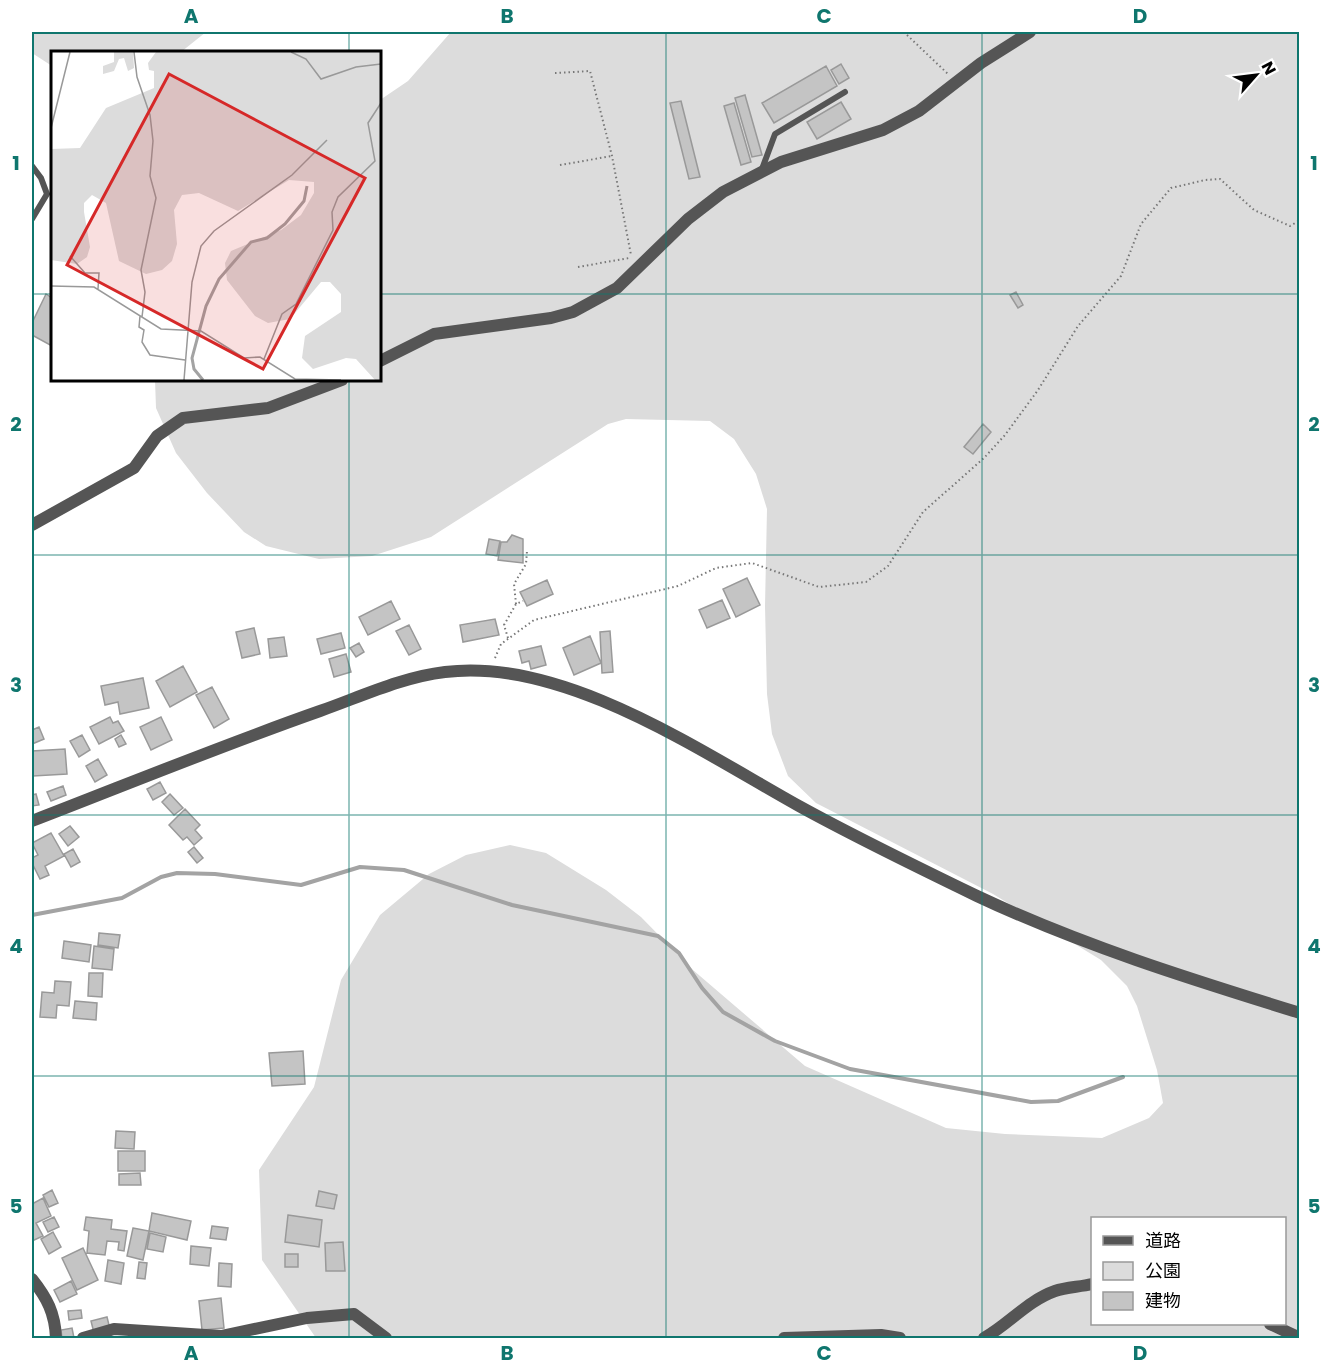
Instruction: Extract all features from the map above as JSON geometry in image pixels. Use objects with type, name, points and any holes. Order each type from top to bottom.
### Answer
[{"type":"street","points":[[381,360],[434,334],[551,318],[573,312],[617,288],[688,219],[723,192],[781,162],[883,130],[919,111],[1030,32]]},
{"type":"street","points":[[32,525],[134,468],[157,436],[183,418],[268,408],[339,381]]},
{"type":"street","points":[[32,821],[265,730],[407,680],[446,672],[489,672],[538,679],[605,700],[804,808],[979,897],[1140,963],[1299,1013]]},
{"type":"street","points":[[32,1279],[48,1299],[55,1319],[56,1338]]},
{"type":"street","points":[[984,1338],[1005,1326],[1018,1312],[1054,1292],[1091,1284]]},
{"type":"street","points":[[83,1338],[114,1329],[221,1336],[307,1318],[354,1314],[386,1338]]},
{"type":"street","points":[[1274,1325],[1299,1338]]},
{"type":"street","points":[[784,1338],[881,1335],[900,1338]]},
{"type":"lane","points":[[761,173],[775,134],[845,92]]},
{"type":"lane","points":[[32,166],[41,178],[47,194],[32,219]]},
{"type":"path","points":[[907,35],[957,82]]},
{"type":"path","points":[[555,73],[590,71],[612,156],[632,258],[578,267]]},
{"type":"path","points":[[560,165],[612,156]]},
{"type":"path","points":[[489,672],[501,644],[534,620],[616,603],[678,586],[716,568],[752,563],[819,587],[866,582],[888,567],[923,512],[984,458],[1005,435],[1038,390],[1078,326],[1121,276],[1141,224],[1171,188],[1206,180],[1220,180],[1254,210],[1290,226],[1299,220]]},
{"type":"path","points":[[516,604],[514,584],[526,564],[527,551]]},
{"type":"path","points":[[508,638],[504,625],[516,604],[523,600]]},
{"type":"green space","points":[[32,32],[206,32],[182,51],[51,51],[51,65],[32,53]]},
{"type":"green space","points":[[451,32],[1299,32],[1299,1338],[316,1338],[262,1260],[259,1170],[314,1087],[341,980],[380,915],[429,874],[466,855],[510,845],[546,853],[606,890],[641,917],[693,970],[805,1066],[946,1128],[1005,1134],[1102,1138],[1149,1118],[1163,1103],[1157,1070],[1137,1006],[1127,986],[1101,960],[993,894],[816,803],[788,776],[772,734],[767,694],[765,606],[767,509],[756,474],[734,439],[710,421],[626,419],[608,424],[431,537],[372,556],[319,559],[266,546],[244,532],[207,493],[176,453],[156,408],[155,381],[381,381],[381,99],[408,81]]},
{"type":"building","points":[[841,64],[849,78],[839,84],[831,70]]},
{"type":"building","points":[[826,66],[837,86],[774,123],[762,103]]},
{"type":"building","points":[[745,95],[762,155],[752,157],[735,98]]},
{"type":"building","points":[[681,101],[700,177],[689,179],[670,103]]},
{"type":"building","points":[[841,102],[851,119],[817,139],[807,122]]},
{"type":"building","points":[[734,103],[751,162],[741,165],[724,106]]},
{"type":"building","points":[[1016,292],[1023,305],[1018,308],[1010,295]]},
{"type":"building","points":[[46,294],[51,297],[51,345],[32,335],[32,323]]},
{"type":"building","points":[[983,424],[991,432],[973,454],[964,447]]},
{"type":"building","points":[[512,535],[523,539],[523,563],[498,560],[501,542],[507,542]]},
{"type":"building","points":[[489,539],[500,541],[497,556],[486,554]]},
{"type":"building","points":[[747,578],[760,605],[736,617],[723,589]]},
{"type":"building","points":[[547,580],[553,594],[527,606],[520,592]]},
{"type":"building","points":[[722,600],[730,618],[707,628],[699,610]]},
{"type":"building","points":[[391,601],[400,619],[368,635],[359,617]]},
{"type":"building","points":[[495,619],[499,635],[463,642],[460,625]]},
{"type":"building","points":[[409,625],[421,649],[409,655],[396,631]]},
{"type":"building","points":[[254,628],[260,654],[242,658],[236,632]]},
{"type":"building","points":[[610,631],[613,672],[602,673],[600,632]]},
{"type":"building","points":[[341,633],[345,648],[321,654],[317,639]]},
{"type":"building","points":[[590,636],[601,663],[574,675],[563,648]]},
{"type":"building","points":[[284,637],[287,656],[270,658],[268,639]]},
{"type":"building","points":[[359,643],[364,652],[356,657],[350,648]]},
{"type":"building","points":[[541,646],[546,665],[531,669],[529,661],[522,663],[519,651]]},
{"type":"building","points":[[346,654],[351,672],[334,677],[329,659]]},
{"type":"building","points":[[183,666],[197,692],[170,707],[156,681]]},
{"type":"building","points":[[143,678],[149,708],[120,714],[118,702],[105,705],[101,686]]},
{"type":"building","points":[[212,687],[229,719],[214,728],[196,695]]},
{"type":"building","points":[[110,717],[113,723],[118,721],[124,731],[99,744],[90,727]]},
{"type":"building","points":[[161,717],[172,740],[151,750],[140,727]]},
{"type":"building","points":[[39,727],[44,739],[32,744],[32,730]]},
{"type":"building","points":[[82,735],[90,750],[79,757],[70,741]]},
{"type":"building","points":[[121,735],[126,744],[119,747],[115,739]]},
{"type":"building","points":[[65,749],[67,774],[33,776],[32,751]]},
{"type":"building","points":[[98,759],[107,775],[95,782],[86,766]]},
{"type":"building","points":[[160,782],[166,793],[153,800],[147,789]]},
{"type":"building","points":[[63,786],[66,795],[51,801],[47,792]]},
{"type":"building","points":[[36,794],[39,805],[32,806],[32,795]]},
{"type":"building","points":[[170,794],[183,808],[174,815],[162,802]]},
{"type":"building","points":[[185,809],[200,825],[195,830],[202,838],[194,845],[187,837],[183,840],[169,825]]},
{"type":"building","points":[[70,826],[79,837],[68,846],[59,834]]},
{"type":"building","points":[[51,833],[64,856],[45,866],[49,875],[40,879],[32,863],[32,858],[38,855],[32,843]]},
{"type":"building","points":[[194,847],[203,858],[197,863],[188,852]]},
{"type":"building","points":[[73,849],[80,862],[71,867],[64,854]]},
{"type":"building","points":[[99,933],[120,935],[118,948],[98,945]]},
{"type":"building","points":[[64,941],[91,945],[89,962],[62,958]]},
{"type":"building","points":[[94,946],[114,949],[112,970],[92,968]]},
{"type":"building","points":[[89,973],[103,973],[102,997],[88,996]]},
{"type":"building","points":[[55,981],[71,982],[69,1006],[57,1005],[56,1018],[40,1017],[42,992],[54,993]]},
{"type":"building","points":[[75,1001],[97,1003],[96,1020],[73,1018]]},
{"type":"building","points":[[303,1051],[305,1084],[272,1086],[269,1053]]},
{"type":"building","points":[[116,1131],[135,1132],[134,1149],[115,1148]]},
{"type":"building","points":[[118,1151],[145,1151],[145,1171],[118,1171]]},
{"type":"building","points":[[140,1173],[141,1185],[119,1185],[119,1174]]},
{"type":"building","points":[[52,1190],[58,1203],[49,1207],[43,1195]]},
{"type":"building","points":[[319,1191],[337,1195],[334,1209],[316,1206]]},
{"type":"building","points":[[43,1198],[51,1216],[36,1223],[43,1236],[32,1241],[32,1204]]},
{"type":"building","points":[[152,1213],[191,1221],[187,1240],[149,1231]]},
{"type":"building","points":[[288,1215],[322,1220],[319,1247],[285,1242]]},
{"type":"building","points":[[54,1217],[59,1227],[48,1232],[43,1222]]},
{"type":"building","points":[[86,1217],[112,1220],[111,1229],[127,1231],[124,1251],[118,1250],[119,1242],[107,1241],[105,1255],[87,1253],[89,1231],[84,1230]]},
{"type":"building","points":[[212,1226],[228,1228],[226,1240],[210,1238]]},
{"type":"building","points":[[133,1228],[149,1231],[143,1260],[127,1256]]},
{"type":"building","points":[[53,1232],[61,1247],[49,1254],[41,1239]]},
{"type":"building","points":[[150,1233],[166,1237],[163,1252],[147,1249]]},
{"type":"building","points":[[343,1242],[345,1271],[326,1271],[325,1243]]},
{"type":"building","points":[[191,1246],[211,1248],[209,1266],[190,1264]]},
{"type":"building","points":[[83,1248],[98,1280],[77,1290],[62,1258]]},
{"type":"building","points":[[285,1254],[298,1254],[298,1267],[285,1267]]},
{"type":"building","points":[[108,1260],[124,1263],[121,1284],[105,1281]]},
{"type":"building","points":[[139,1262],[147,1263],[145,1279],[137,1278]]},
{"type":"building","points":[[219,1263],[232,1264],[231,1287],[218,1286]]},
{"type":"building","points":[[71,1281],[77,1294],[60,1302],[54,1290]]},
{"type":"building","points":[[221,1298],[224,1328],[202,1330],[199,1301]]},
{"type":"building","points":[[81,1310],[82,1318],[69,1320],[68,1311]]},
{"type":"building","points":[[107,1317],[110,1329],[94,1333],[91,1321]]},
{"type":"building","points":[[72,1328],[74,1338],[62,1338],[61,1330]]},
{"type":"waterway","points":[[32,915],[122,898],[161,877],[177,873],[215,874],[301,885],[360,867],[404,870],[512,905],[658,936],[679,953],[702,988],[723,1012],[775,1041],[850,1069],[1031,1102],[1058,1101],[1123,1077]]}]
